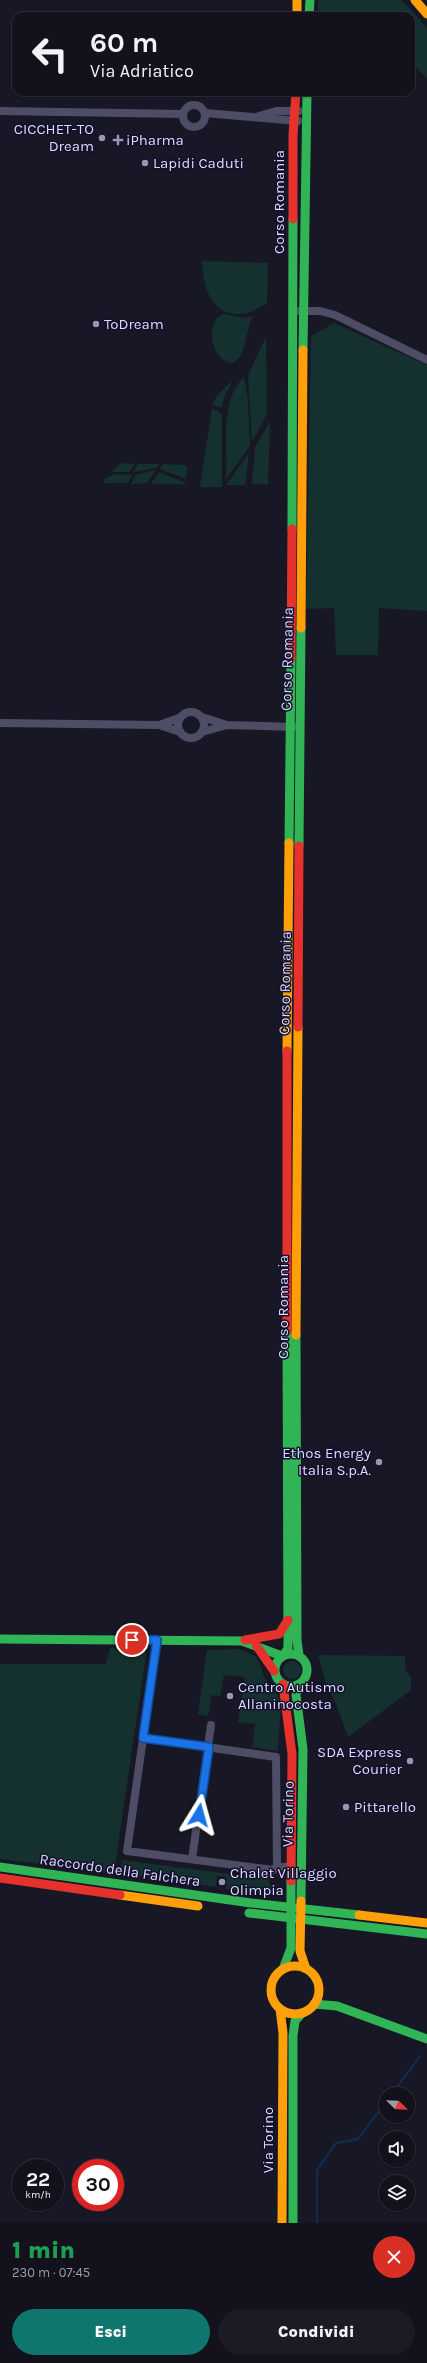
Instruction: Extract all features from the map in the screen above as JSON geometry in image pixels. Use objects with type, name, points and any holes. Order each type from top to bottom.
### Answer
[{"type":"main road","points":[[297,0],[297,12]]},
{"type":"main road","points":[[309,12],[310,0]]},
{"type":"main road","points":[[415,0],[427,14]]},
{"type":"main road","name":"Corso Romania","points":[[296,96],[294,111],[292,311],[296,727],[296,1235],[299,1655]]},
{"type":"main road","name":"Corso Romania","points":[[283,1655],[288,1648],[286,1232],[289,774],[296,727],[304,311],[305,111],[307,96]]},
{"type":"main road","points":[[0,1639],[242,1641],[279,1634],[288,1620]]},
{"type":"main road","points":[[242,1641],[283,1655]]},
{"type":"main road","points":[[256,1645],[274,1671],[276,1677],[283,1684],[292,1686],[299,1684],[305,1678],[307,1668],[306,1662],[299,1655],[290,1653],[283,1655],[275,1664],[274,1671]]},
{"type":"main road","name":"Via Torino","points":[[283,1684],[291,1737],[292,1868],[291,1948],[283,1969]]},
{"type":"main road","name":"Via Torino","points":[[299,1684],[296,1695],[303,1750],[300,1951],[306,1968]]},
{"type":"main road","name":"Raccordo della Falchera","points":[[0,1867],[251,1903],[427,1923]]},
{"type":"main road","name":"Raccordo della Falchera","points":[[0,1878],[210,1908]]},
{"type":"main road","points":[[246,1912],[427,1934]]},
{"type":"main road","points":[[319,1989],[314,2004],[302,2013],[293,2014],[280,2009],[273,2000],[271,1986],[274,1978],[283,1969],[295,1966],[306,1968],[316,1978],[319,1989],[337,2006]]},
{"type":"main road","points":[[314,2004],[337,2006],[427,2039]]},
{"type":"main road","name":"Via Torino","points":[[280,2009],[283,2033],[282,2223]]},
{"type":"main road","name":"Via Torino","points":[[293,2223],[293,2036],[296,2021],[302,2013]]},
{"type":"street","points":[[192,105],[201,107],[205,114],[204,122],[196,127],[186,123],[183,114],[186,108],[192,105]]},
{"type":"street","points":[[0,111],[183,114]]},
{"type":"street","points":[[257,116],[276,111],[305,111]]},
{"type":"street","points":[[205,114],[257,116],[305,121]]},
{"type":"street","points":[[292,311],[320,311],[335,315],[427,360]]},
{"type":"street","points":[[0,723],[159,724],[179,718],[188,711],[196,712],[202,717],[227,726]]},
{"type":"street","points":[[202,717],[204,724],[202,732]]},
{"type":"street","points":[[179,718],[177,725],[180,732]]},
{"type":"street","points":[[159,724],[180,732],[186,737],[193,738],[202,732],[227,726],[296,727]]},
{"type":"street","points":[[157,1640],[127,1851],[273,1870],[277,1867],[292,1868]]},
{"type":"street","points":[[192,1859],[211,1725]]},
{"type":"street","points":[[143,1738],[209,1747]]},
{"type":"street","name":"Via Torino","points":[[209,1747],[276,1757],[277,1867]]},
{"type":"green space","points":[[318,0],[402,0],[413,12],[318,12]]},
{"type":"green space","points":[[415,15],[427,28],[427,79],[415,66]]},
{"type":"green space","points":[[202,261],[268,263],[267,304],[247,313],[235,314],[225,312],[212,300],[207,291]]},
{"type":"green space","points":[[225,314],[244,318],[252,316],[242,353],[233,363],[225,361],[219,356],[212,340],[214,323],[218,317]]},
{"type":"green space","points":[[334,323],[427,365],[427,611],[379,608],[378,655],[336,655],[334,608],[306,609],[311,336]]},
{"type":"green space","points":[[266,337],[267,414],[252,442],[248,375]]},
{"type":"green space","points":[[244,377],[248,400],[250,446],[226,479],[226,425],[228,411],[231,398],[236,387]]},
{"type":"green space","points":[[231,382],[221,408],[212,404],[219,393]]},
{"type":"green space","points":[[212,408],[222,414],[222,487],[200,487]]},
{"type":"green space","points":[[270,422],[268,484],[252,484],[255,447]]},
{"type":"green space","points":[[249,453],[245,485],[226,485]]},
{"type":"green space","points":[[120,463],[135,464],[129,472],[112,472]]},
{"type":"green space","points":[[138,464],[160,464],[157,468],[133,472]]},
{"type":"green space","points":[[163,464],[185,465],[187,468],[186,479],[160,469]]},
{"type":"green space","points":[[156,470],[147,483],[131,484],[135,475]]},
{"type":"green space","points":[[159,472],[186,483],[186,484],[151,484]]},
{"type":"green space","points":[[116,474],[132,476],[128,483],[104,483],[105,478]]},
{"type":"green space","points":[[110,1648],[147,1648],[114,1873],[0,1859],[0,1664],[106,1664]]},
{"type":"green space","points":[[239,1649],[255,1656],[261,1666],[264,1677],[281,1701],[278,1751],[252,1747],[255,1724],[238,1722],[245,1677],[224,1675],[220,1696],[212,1695],[208,1716],[198,1714],[207,1650]]},
{"type":"green space","points":[[318,1655],[405,1656],[405,1670],[411,1677],[411,1690],[348,1737],[336,1704],[326,1683]]},
{"type":"green space","points":[[292,1661],[298,1664],[301,1670],[298,1676],[292,1679],[286,1676],[283,1670],[286,1664]]},
{"type":"green space","points":[[122,1860],[268,1879],[275,1896],[226,1889],[227,1877],[217,1876],[216,1887],[120,1873]]},
{"type":"waterway","points":[[397,2087],[420,2056]]},
{"type":"waterway","points":[[317,2223],[317,2170],[336,2143],[358,2139],[379,2111]]},
{"type":"traffic: fast","points":[[309,12],[310,0]]},
{"type":"traffic: fast","points":[[303,350],[307,96]]},
{"type":"traffic: fast","points":[[292,529],[293,219]]},
{"type":"traffic: fast","points":[[299,846],[301,628]]},
{"type":"traffic: fast","points":[[289,843],[291,658]]},
{"type":"traffic: fast","points":[[284,1655],[288,1648],[287,1331]]},
{"type":"traffic: fast","points":[[296,1335],[297,1640],[299,1655]]},
{"type":"traffic: fast","points":[[0,1639],[242,1641],[282,1656]]},
{"type":"traffic: fast","points":[[288,1654],[294,1654],[303,1658],[307,1670],[303,1682],[294,1686],[288,1686],[279,1682],[275,1673],[275,1667],[279,1658],[288,1654]]},
{"type":"traffic: fast","points":[[299,1684],[296,1695],[303,1749],[301,1901]]},
{"type":"traffic: fast","points":[[0,1867],[251,1903],[359,1915]]},
{"type":"traffic: fast","points":[[283,1969],[291,1948],[291,1881]]},
{"type":"traffic: fast","points":[[249,1913],[427,1934]]},
{"type":"traffic: fast","points":[[314,2004],[337,2006],[427,2039]]},
{"type":"traffic: fast","points":[[293,2223],[293,2036],[295,2021],[302,2013]]},
{"type":"traffic: slow","points":[[297,0],[297,12]]},
{"type":"traffic: slow","points":[[415,0],[427,14]]},
{"type":"traffic: slow","points":[[301,628],[303,350]]},
{"type":"traffic: slow","points":[[287,1051],[289,843]]},
{"type":"traffic: slow","points":[[296,1335],[298,1027]]},
{"type":"traffic: slow","points":[[120,1895],[198,1906]]},
{"type":"traffic: slow","points":[[301,1901],[300,1951],[306,1969]]},
{"type":"traffic: slow","points":[[359,1915],[427,1923]]},
{"type":"traffic: slow","points":[[290,1966],[300,1966],[312,1973],[319,1985],[319,1990],[319,1995],[312,2007],[300,2014],[290,2014],[282,2010],[275,2003],[271,1995],[271,1985],[275,1977],[282,1970],[290,1966]]},
{"type":"traffic: slow","points":[[280,2009],[283,2033],[282,2223]]},
{"type":"traffic: jam","points":[[293,219],[293,135],[296,96]]},
{"type":"traffic: jam","points":[[291,658],[292,529]]},
{"type":"traffic: jam","points":[[298,1027],[299,846]]},
{"type":"traffic: jam","points":[[287,1051],[287,1331]]},
{"type":"traffic: jam","points":[[245,1640],[279,1634],[288,1620]]},
{"type":"traffic: jam","points":[[256,1645],[274,1671]]},
{"type":"traffic: jam","points":[[283,1684],[292,1754],[291,1881]]},
{"type":"traffic: jam","points":[[0,1878],[120,1895]]},
{"type":"place","name":"CICCHET-TO Dream","points":[[102,138]]},
{"type":"place","name":"iPharma","points":[[118,140]]},
{"type":"place","name":"Lapidi Caduti","points":[[145,163]]},
{"type":"place","name":"ToDream","points":[[96,324]]},
{"type":"place","name":"Ethos Energy Italia S.p.A.","points":[[379,1462]]},
{"type":"place","name":"Centro Autismo Allaninocosta","points":[[230,1696]]},
{"type":"place","name":"SDA Express Courier","points":[[410,1761]]},
{"type":"place","name":"Pittarello","points":[[346,1807]]},
{"type":"place","name":"Chalet Villaggio Olimpia","points":[[222,1882]]},
{"type":"route","points":[[132,1640],[157,1640],[143,1738],[196,1744],[209,1747],[199,1815]]}]
